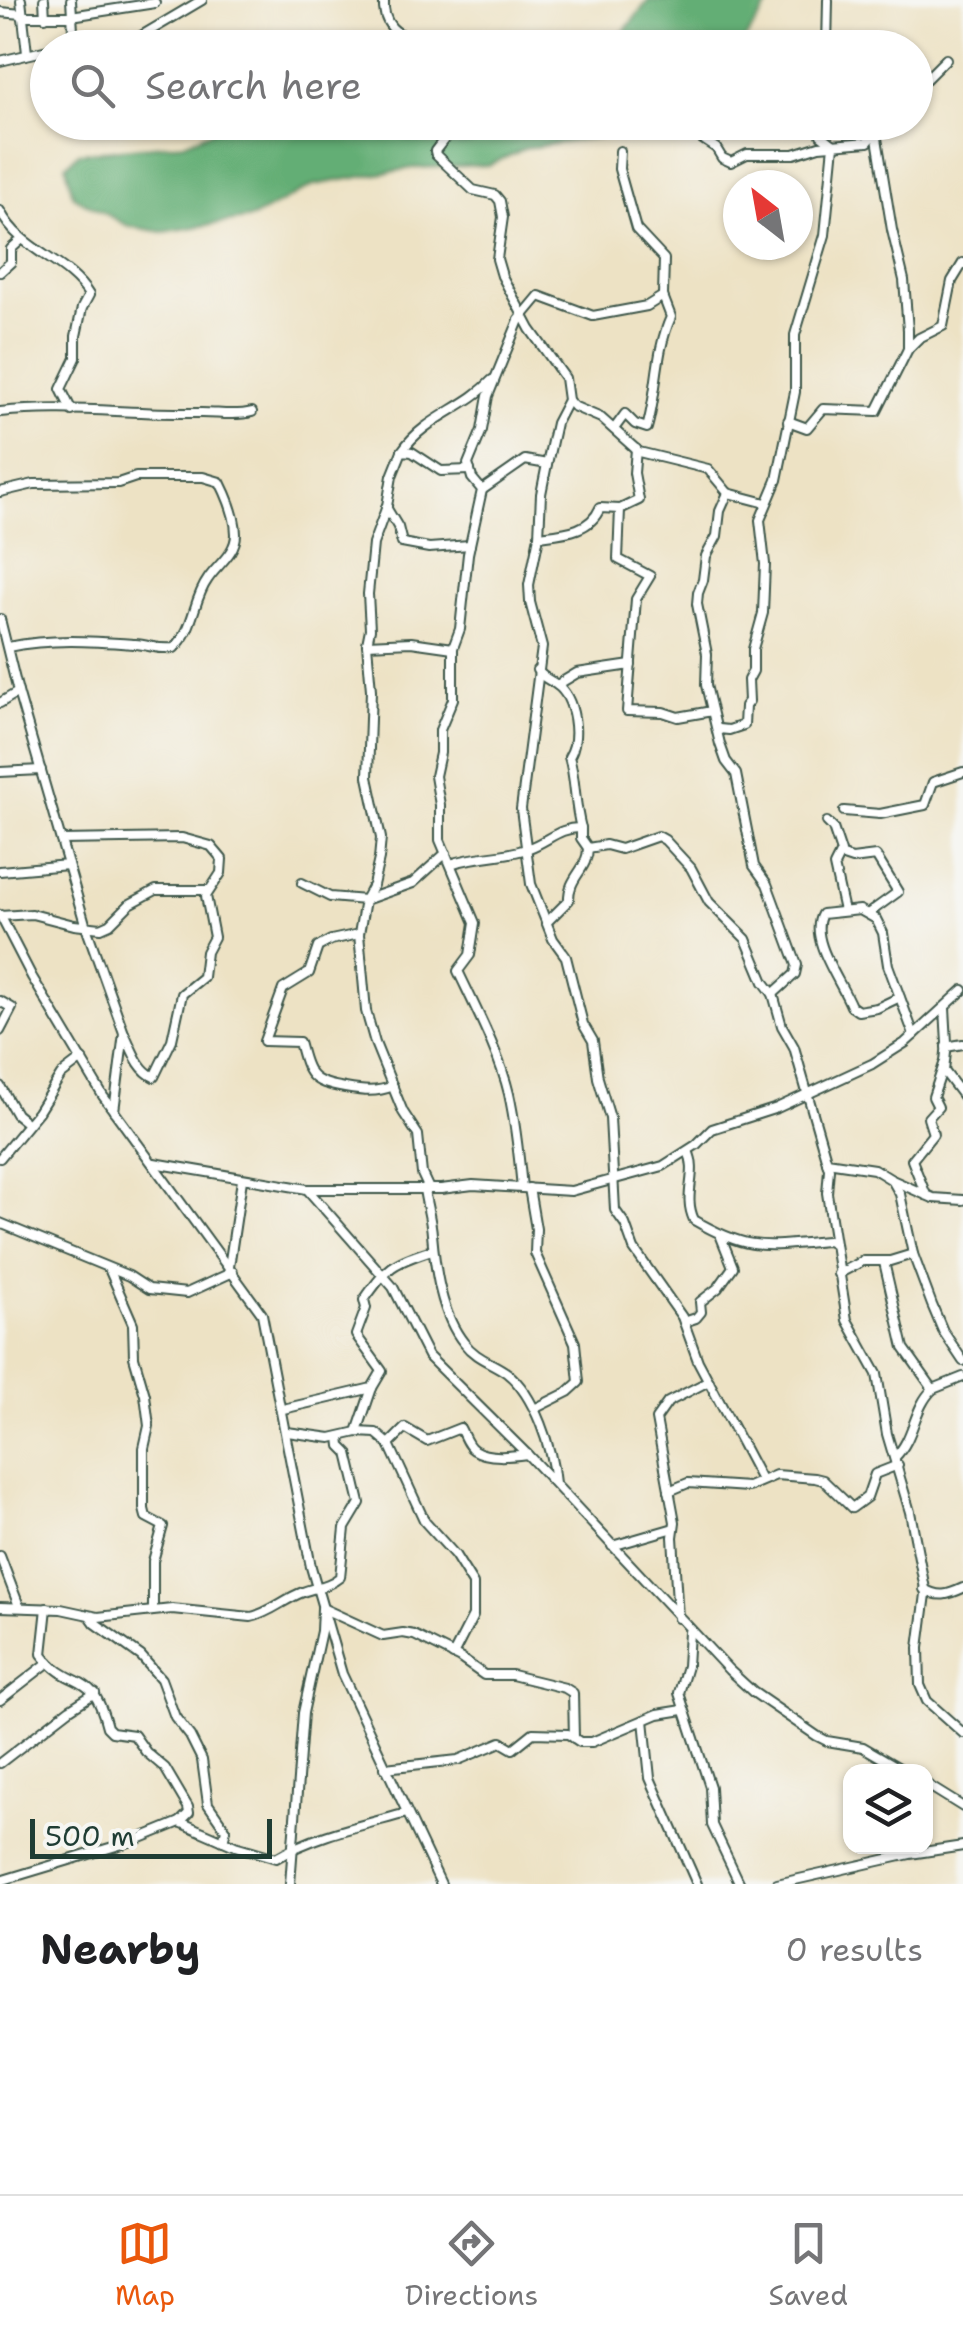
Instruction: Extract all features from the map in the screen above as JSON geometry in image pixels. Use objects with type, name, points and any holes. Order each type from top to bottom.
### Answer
[{"type":"street","points":[[21,0],[27,53]]},
{"type":"street","points":[[44,0],[46,17]]},
{"type":"street","points":[[70,0],[72,30]]},
{"type":"street","points":[[155,30],[202,0]]},
{"type":"street","points":[[384,0],[384,14],[391,30]]},
{"type":"street","points":[[827,30],[828,0]]},
{"type":"street","points":[[0,12],[71,16],[155,2],[166,20]]},
{"type":"street","points":[[0,61],[30,53]]},
{"type":"street","points":[[933,72],[946,58]]},
{"type":"street","points":[[443,140],[436,155],[473,190],[495,195],[500,201],[503,217],[497,259],[522,313],[566,378],[568,400],[573,406],[600,418],[636,449],[708,469],[728,493],[766,503]]},
{"type":"street","points":[[704,140],[731,162],[747,154],[794,154],[870,140]]},
{"type":"street","points":[[828,140],[834,145]]},
{"type":"street","points":[[877,140],[904,280],[908,349]]},
{"type":"street","points":[[718,729],[744,725],[749,701],[748,680],[753,671],[753,649],[762,613],[765,564],[760,520],[778,480],[795,392],[796,335],[825,236],[834,145]]},
{"type":"street","points":[[614,429],[625,414],[635,424],[647,428],[656,397],[657,361],[672,316],[663,296],[664,259],[636,230],[620,170],[620,152]]},
{"type":"street","points":[[0,211],[21,240],[75,279],[89,294],[76,336],[76,358],[61,389],[72,410]]},
{"type":"street","points":[[0,272],[11,262],[11,250],[21,240]]},
{"type":"street","points":[[788,421],[807,428],[823,409],[877,412],[908,349],[918,338],[943,326],[952,282],[963,263]]},
{"type":"street","points":[[482,490],[468,464],[482,430],[488,396],[522,313],[539,296],[593,316],[647,306],[663,296]]},
{"type":"street","points":[[497,375],[483,389],[424,425],[402,451],[373,544],[367,644],[372,690],[368,777],[381,838],[359,934],[366,1011],[392,1086],[418,1135],[432,1250],[446,1308],[461,1340],[482,1362],[516,1381],[534,1409],[553,1464],[555,1484]]},
{"type":"street","points":[[568,400],[560,412],[546,464],[539,536],[529,585],[542,647],[520,809],[525,850],[530,859],[532,888],[566,957],[583,1024],[593,1041],[598,1078],[610,1118],[615,1210],[626,1224],[634,1249],[684,1322],[709,1381],[762,1480]]},
{"type":"street","points":[[0,412],[252,412]]},
{"type":"street","points":[[539,536],[586,526],[595,520],[600,508],[620,509],[640,500],[634,474],[636,449]]},
{"type":"street","points":[[402,451],[412,452],[441,471],[470,470]]},
{"type":"street","points":[[534,1409],[568,1392],[578,1382],[578,1354],[535,1253],[536,1228],[509,1093],[485,1025],[458,971],[470,955],[476,922],[440,840],[435,776],[440,730],[453,699],[453,648],[464,608],[470,545],[482,490],[525,460],[546,464]]},
{"type":"street","points":[[0,492],[34,484],[203,477],[220,482],[236,534],[232,551],[206,581],[195,602],[191,624],[174,648],[41,640],[8,647]]},
{"type":"street","points":[[728,493],[706,556],[697,604],[708,654],[706,685],[726,761],[736,774],[754,866],[767,884],[797,965],[796,974],[773,994]]},
{"type":"street","points":[[386,508],[398,527],[402,543],[428,548],[470,545]]},
{"type":"street","points":[[620,509],[618,559],[650,576],[636,599],[627,711],[663,712],[672,717],[712,711]]},
{"type":"street","points":[[0,619],[18,692],[86,927],[124,1033],[138,1062],[148,1075],[154,1076],[172,1040],[182,994],[203,976],[206,952],[213,942],[207,890],[221,873],[222,858],[211,846],[182,838],[61,840]]},
{"type":"street","points":[[367,644],[411,642],[453,648]]},
{"type":"street","points":[[557,685],[577,673],[631,664]]},
{"type":"street","points":[[537,670],[545,680],[563,690],[577,726],[576,746],[570,757],[573,796],[581,838],[588,848],[588,859],[571,885],[570,900],[546,922]]},
{"type":"street","points":[[0,703],[18,692]]},
{"type":"street","points":[[0,772],[41,770]]},
{"type":"street","points":[[844,811],[880,814],[924,805],[933,782],[963,772]]},
{"type":"street","points":[[827,822],[833,828],[840,855],[834,866],[844,911]]},
{"type":"street","points":[[451,864],[495,852],[525,850],[563,829],[580,828]]},
{"type":"street","points":[[588,848],[606,844],[621,849],[658,836],[665,840],[691,868],[708,902],[746,939],[773,994],[782,1026],[794,1047],[827,1162],[826,1194],[846,1320],[877,1374],[924,1590],[920,1685],[926,1700],[963,1733]]},
{"type":"street","points":[[302,883],[330,896],[365,900],[413,884],[446,853]]},
{"type":"street","points":[[840,855],[852,859],[876,856],[898,892],[869,913]]},
{"type":"street","points":[[0,871],[68,866]]},
{"type":"street","points":[[207,890],[156,890],[130,904],[110,924],[86,927],[32,914],[0,916],[32,977],[114,1111],[262,1314],[322,1608],[349,1694],[441,1884]]},
{"type":"street","points":[[900,998],[877,1008],[858,1011],[851,1006],[820,944],[816,928],[822,914],[869,913],[884,933],[885,953],[914,1036]]},
{"type":"street","points":[[359,934],[318,947],[309,973],[283,989],[264,1040],[299,1042],[310,1074],[324,1086],[358,1092],[392,1086]]},
{"type":"street","points":[[154,1163],[307,1189],[473,1185],[572,1191],[663,1166],[688,1151],[712,1129],[777,1108],[872,1064],[914,1036],[963,990]]},
{"type":"street","points":[[0,1001],[12,1008],[0,1032]]},
{"type":"street","points":[[944,1008],[944,1070],[950,1084],[963,1096]]},
{"type":"street","points":[[114,1111],[124,1033]]},
{"type":"street","points":[[946,1048],[963,1044]]},
{"type":"street","points":[[0,1158],[62,1075],[82,1059]]},
{"type":"street","points":[[926,1195],[912,1160],[933,1134],[928,1118],[938,1107],[933,1097],[944,1064]]},
{"type":"street","points":[[0,1086],[16,1114],[27,1123]]},
{"type":"street","points":[[688,1151],[693,1162],[687,1192],[694,1220],[721,1237],[762,1246],[828,1241],[836,1245]]},
{"type":"street","points":[[827,1162],[874,1169],[926,1195],[963,1200]]},
{"type":"street","points":[[231,1269],[242,1180]]},
{"type":"street","points":[[892,1180],[900,1194],[914,1254],[943,1331],[963,1361]]},
{"type":"street","points":[[307,1189],[393,1287],[428,1356],[527,1454],[689,1630],[753,1692],[802,1726],[827,1741],[863,1747],[892,1764]]},
{"type":"street","points":[[0,1223],[129,1276],[150,1289],[187,1293],[231,1269]]},
{"type":"street","points":[[684,1322],[696,1318],[701,1312],[700,1302],[718,1288],[733,1267],[721,1237]]},
{"type":"street","points":[[357,1432],[382,1371],[356,1336],[366,1308],[364,1300],[380,1274],[393,1264],[432,1250]]},
{"type":"street","points":[[838,1274],[863,1262],[884,1262],[914,1254]]},
{"type":"street","points":[[884,1262],[904,1348],[933,1389]]},
{"type":"street","points":[[110,1270],[133,1324],[134,1357],[145,1395],[149,1426],[144,1448],[144,1510],[146,1517],[162,1526],[153,1561],[153,1610]]},
{"type":"street","points":[[669,1491],[688,1483],[748,1487],[776,1475],[815,1478],[823,1480],[852,1508],[868,1497],[875,1474],[896,1461],[922,1399],[933,1389],[963,1377]]},
{"type":"street","points":[[678,1618],[674,1528],[656,1420],[659,1411],[684,1392],[709,1381]]},
{"type":"street","points":[[282,1408],[372,1388]]},
{"type":"street","points":[[389,1444],[406,1428],[428,1441],[460,1428],[469,1448],[477,1452],[496,1456],[527,1454]]},
{"type":"street","points":[[287,1432],[340,1437],[357,1432],[376,1433],[389,1444],[425,1522],[455,1555],[473,1584],[473,1616],[452,1655]]},
{"type":"street","points":[[0,1608],[47,1608],[90,1616],[153,1610],[251,1617],[318,1589],[340,1577],[346,1528],[360,1503],[348,1453],[340,1437]]},
{"type":"street","points":[[612,1546],[674,1528]]},
{"type":"street","points":[[0,1556],[20,1606]]},
{"type":"street","points":[[924,1590],[936,1596],[963,1588]]},
{"type":"street","points":[[47,1608],[42,1654],[69,1679],[82,1680],[96,1693],[105,1712],[106,1726],[112,1732],[134,1736],[175,1782],[189,1810]]},
{"type":"street","points":[[322,1608],[383,1636],[414,1635],[484,1675],[512,1674],[573,1692],[574,1738]]},
{"type":"street","points":[[290,1884],[303,1713],[321,1631],[322,1608]]},
{"type":"street","points":[[90,1616],[142,1656],[160,1678],[175,1717],[202,1760],[208,1804],[224,1822],[223,1841]]},
{"type":"street","points":[[689,1630],[687,1666],[679,1693],[710,1787],[712,1825],[740,1884]]},
{"type":"street","points":[[0,1700],[49,1662]]},
{"type":"street","points":[[0,1763],[96,1693]]},
{"type":"street","points":[[385,1768],[458,1760],[501,1742],[513,1749],[532,1733],[568,1734],[592,1742],[658,1714],[684,1710]]},
{"type":"street","points":[[644,1720],[650,1778],[696,1884]]},
{"type":"street","points":[[933,1788],[963,1807]]},
{"type":"street","points":[[0,1881],[136,1840],[180,1822],[189,1810],[208,1804]]},
{"type":"street","points":[[180,1822],[276,1858],[345,1829],[408,1813]]},
{"type":"street","points":[[777,1884],[963,1846]]},
{"type":"green space","points":[[649,0],[772,0],[752,30],[625,30]]},
{"type":"green space","points":[[413,140],[447,145],[475,140],[579,140],[526,148],[489,165],[413,168],[314,185],[252,218],[163,232],[128,226],[73,196],[66,165],[79,153],[184,143]]}]
